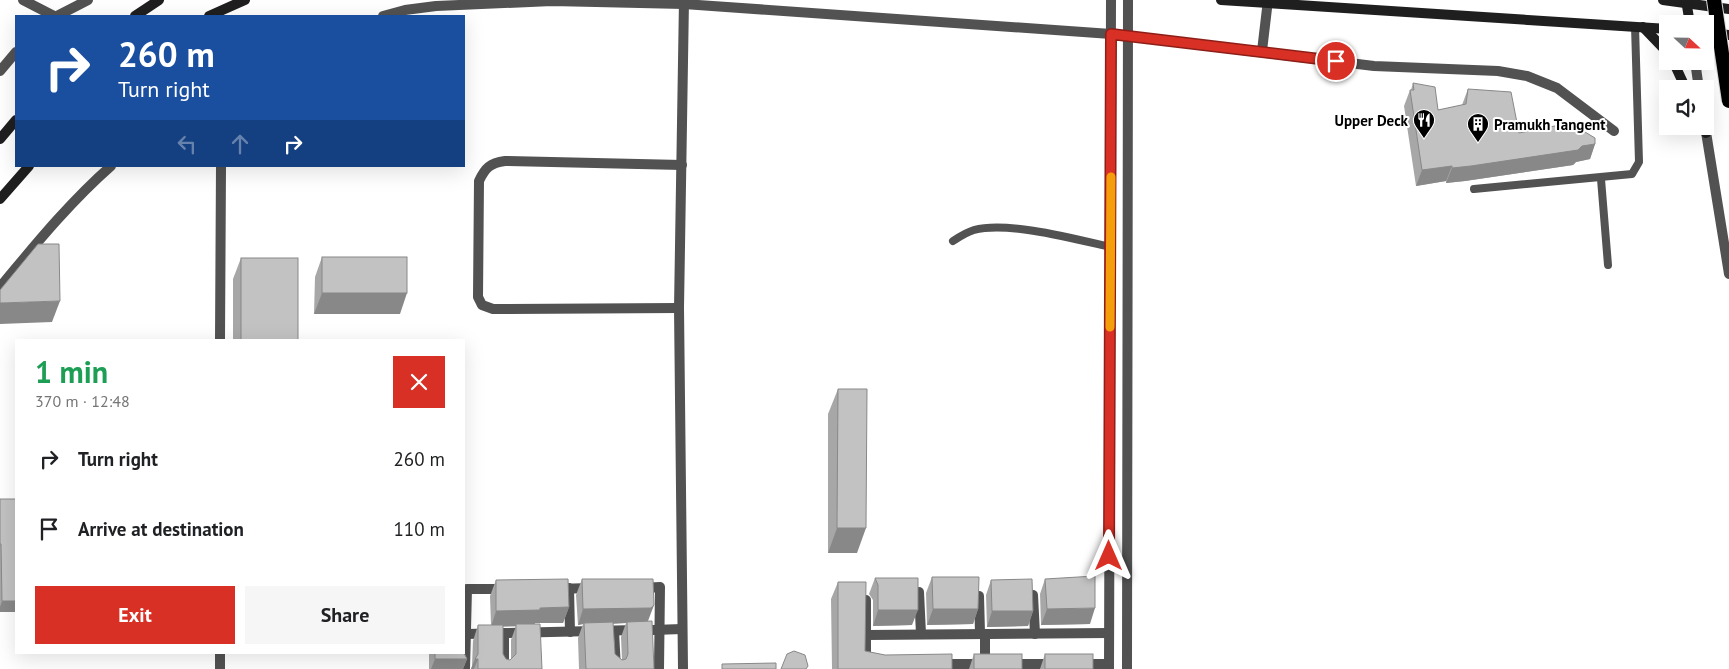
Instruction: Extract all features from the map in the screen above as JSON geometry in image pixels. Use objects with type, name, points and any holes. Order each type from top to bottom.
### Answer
[{"type":"highway","points":[[1714,0],[1729,101]]},
{"type":"main road","points":[[222,13],[245,0]]},
{"type":"main road","points":[[1221,0],[1659,28]]},
{"type":"main road","points":[[1663,0],[1687,1],[1729,9]]},
{"type":"main road","points":[[136,15],[156,1]]},
{"type":"main road","points":[[1687,1],[1689,15]]},
{"type":"main road","points":[[1639,26],[1659,45]]},
{"type":"main road","points":[[1714,33],[1729,35]]},
{"type":"main road","points":[[0,139],[15,121]]},
{"type":"main road","points":[[0,199],[28,167]]},
{"type":"street","points":[[23,0],[53,15]]},
{"type":"street","points":[[57,15],[88,0]]},
{"type":"street","points":[[927,664],[956,666],[1064,664],[1109,666],[1111,0]]},
{"type":"street","points":[[1127,669],[1128,0]]},
{"type":"street","points":[[387,15],[405,10],[436,6],[532,2],[684,2],[1111,34],[1374,66],[1498,71],[1527,76],[1557,88],[1614,131]]},
{"type":"street","points":[[683,669],[679,308],[684,2]]},
{"type":"street","points":[[1262,51],[1268,2]]},
{"type":"street","points":[[0,71],[15,53]]},
{"type":"street","points":[[1705,135],[1729,274]]},
{"type":"street","points":[[679,308],[493,309],[482,304],[478,297],[479,181],[485,168],[494,162],[682,165]]},
{"type":"street","points":[[0,287],[52,226],[110,167]]},
{"type":"street","points":[[220,339],[221,167]]},
{"type":"street","points":[[633,588],[660,587],[658,669]]},
{"type":"street","points":[[569,588],[570,632]]},
{"type":"street","points":[[541,589],[605,588]]},
{"type":"street","points":[[465,669],[467,589],[513,589]]},
{"type":"street","points":[[920,592],[921,634]]},
{"type":"street","points":[[1033,595],[1035,634]]},
{"type":"street","points":[[979,596],[983,634],[993,664]]},
{"type":"street","points":[[866,600],[866,664],[874,664]]},
{"type":"street","points":[[466,634],[682,629]]},
{"type":"street","points":[[614,631],[616,669]]},
{"type":"street","points":[[504,633],[504,669]]},
{"type":"street","points":[[866,635],[1109,634]]},
{"type":"street","points":[[220,654],[220,669]]},
{"type":"lane","points":[[1474,189],[1600,179],[1632,174],[1639,162],[1639,26]]},
{"type":"lane","points":[[1600,179],[1608,265]]},
{"type":"lane","points":[[953,241],[973,230],[1000,228],[1069,237],[1110,247]]},
{"type":"building","name":"Pramukh Tangent","points":[[1413,83],[1435,87],[1438,110],[1466,104],[1468,89],[1511,92],[1519,133],[1570,123],[1595,138],[1595,144],[1582,146],[1578,150],[1471,166],[1452,168],[1452,166],[1422,170],[1410,90],[1414,90]]},
{"type":"building","points":[[38,244],[59,244],[60,301],[0,303],[0,290]]},
{"type":"building","points":[[322,257],[407,257],[407,293],[322,293]]},
{"type":"building","points":[[241,258],[298,258],[298,339],[241,339]]},
{"type":"building","points":[[838,389],[867,389],[866,528],[837,528]]},
{"type":"building","points":[[0,499],[15,499],[15,601],[2,601]]},
{"type":"building","points":[[1095,576],[1095,608],[1047,609],[1045,579]]},
{"type":"building","points":[[932,577],[979,577],[978,609],[933,609]]},
{"type":"building","points":[[875,578],[918,578],[918,610],[878,610],[878,585]]},
{"type":"building","points":[[568,579],[569,607],[496,611],[496,580]]},
{"type":"building","points":[[582,579],[653,579],[654,605],[651,608],[583,609]]},
{"type":"building","points":[[1032,579],[1033,611],[992,611],[991,580]]},
{"type":"building","points":[[838,582],[866,582],[865,651],[885,655],[952,654],[952,669],[838,669]]},
{"type":"building","points":[[652,621],[654,669],[586,669],[584,623],[613,622],[615,654],[622,660],[626,659],[628,654],[627,622]]},
{"type":"building","points":[[516,624],[540,624],[542,669],[478,669],[478,659],[475,659],[478,654],[478,625],[503,625],[503,654],[506,659],[510,660],[516,654]]},
{"type":"building","points":[[794,651],[805,655],[808,666],[806,669],[781,669],[787,654]]},
{"type":"building","points":[[435,654],[464,654],[467,659],[435,659]]},
{"type":"building","points":[[974,654],[1022,654],[1022,669],[974,669]]},
{"type":"building","points":[[1045,654],[1093,654],[1093,669],[1045,669]]},
{"type":"building","points":[[776,663],[776,669],[722,669],[722,664]]},
{"type":"slow traffic","points":[[1110,327],[1111,177]]},
{"type":"place","name":"Upper Deck","points":[[1424,139]]},
{"type":"place","name":"Pramukh Tangent","points":[[1478,143]]},
{"type":"route","points":[[1109,556],[1111,34],[1336,61]]}]
